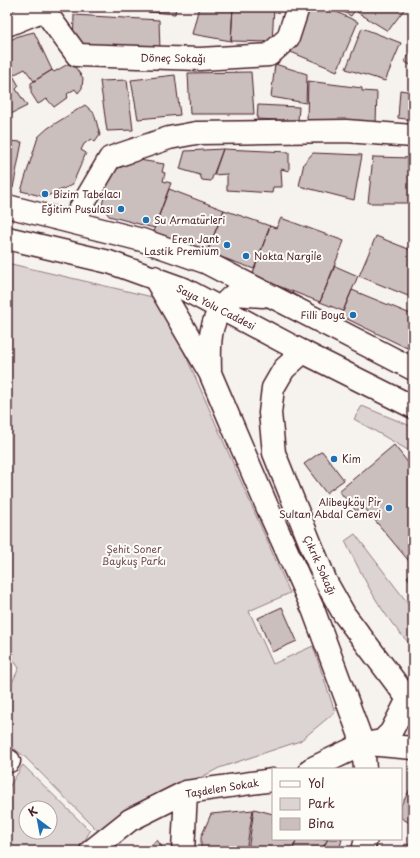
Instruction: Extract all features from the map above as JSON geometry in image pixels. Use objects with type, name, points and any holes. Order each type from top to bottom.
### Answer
[{"type":"street","name":"Döneç Sokağı","points":[[44,9],[77,55],[200,59],[270,55],[288,38],[298,7]]},
{"type":"street","points":[[7,25],[44,9]]},
{"type":"street","points":[[73,221],[110,158],[169,138],[196,133],[346,131],[413,136]]},
{"type":"street","points":[[7,206],[73,221],[142,240],[205,262],[413,369]]},
{"type":"street","name":"Saya Yolu Caddesi","points":[[7,238],[109,262],[184,289],[303,352],[413,407]]},
{"type":"street","points":[[154,278],[210,373],[313,609],[363,744],[365,768]]},
{"type":"street","points":[[210,373],[209,339],[220,308],[235,294],[246,293],[276,298]]},
{"type":"street","name":"Çıkrık Sokağı","points":[[303,352],[284,369],[273,388],[270,413],[274,454],[326,582],[344,614],[411,698]]},
{"type":"street","points":[[313,768],[363,744],[382,741],[391,732],[411,698]]},
{"type":"street","points":[[363,744],[413,748]]},
{"type":"street","name":"Taşdelen Sokak","points":[[91,851],[130,820],[186,792],[272,780]]},
{"type":"street","points":[[183,851],[186,792]]},
{"type":"street","points":[[363,851],[366,840]]},
{"type":"green space","name":"Şehit Soner Baykuş Parkı","points":[[7,263],[161,299],[290,593],[249,611],[273,664],[313,646],[335,712],[300,741],[219,768],[98,831],[25,757],[7,743],[7,693],[19,668],[7,651]]},
{"type":"green space","points":[[362,406],[413,427],[413,453],[354,419]]},
{"type":"green space","points":[[355,534],[413,610],[413,647],[392,623],[374,597],[359,569],[345,541]]},
{"type":"green space","points":[[23,765],[90,831],[79,851],[7,851],[7,790]]},
{"type":"building","points":[[91,7],[176,7],[175,14]]},
{"type":"building","points":[[199,7],[233,7],[231,41],[192,34]]},
{"type":"building","points":[[233,7],[274,7],[272,42],[231,41]]},
{"type":"building","points":[[306,7],[326,7],[358,22],[337,71],[286,50]]},
{"type":"building","points":[[334,7],[357,7],[351,16]]},
{"type":"building","points":[[360,7],[406,7],[388,31],[357,12]]},
{"type":"building","points":[[74,15],[159,20],[160,51],[73,47]]},
{"type":"building","points":[[362,28],[401,43],[385,81],[346,69]]},
{"type":"building","points":[[34,32],[52,70],[34,81],[25,69],[13,75],[7,61],[7,42],[18,36]]},
{"type":"building","points":[[413,50],[413,67],[404,61]]},
{"type":"building","points":[[68,64],[75,67],[83,78],[82,88],[78,93],[75,89],[67,94],[68,97],[54,107],[47,99],[38,104],[31,93],[31,83],[52,70],[54,72]]},
{"type":"building","points":[[275,64],[307,74],[306,103],[271,97]]},
{"type":"building","points":[[7,65],[19,86],[16,89],[27,106],[7,116]]},
{"type":"building","points":[[251,72],[254,114],[190,114],[188,73]]},
{"type":"building","points":[[175,75],[180,115],[138,119],[131,80]]},
{"type":"building","points":[[127,80],[133,130],[107,131],[100,81]]},
{"type":"building","points":[[308,81],[362,88],[362,91],[377,92],[376,124],[307,121]]},
{"type":"building","points":[[400,90],[413,92],[413,120],[398,118]]},
{"type":"building","points":[[85,105],[94,113],[100,135],[95,142],[91,139],[84,144],[81,150],[86,153],[72,185],[45,197],[21,191],[38,137],[48,128]]},
{"type":"building","points":[[258,105],[299,107],[298,121],[257,119]]},
{"type":"building","points":[[7,141],[22,142],[13,188],[7,187]]},
{"type":"building","points":[[223,149],[289,152],[289,171],[281,169],[282,187],[273,187],[272,193],[227,190],[227,174],[214,175]]},
{"type":"building","points":[[223,149],[211,181],[202,180],[200,175],[180,169],[185,151]]},
{"type":"building","points":[[313,153],[362,155],[354,200],[299,186],[304,163]]},
{"type":"building","points":[[373,157],[413,158],[413,203],[368,203]]},
{"type":"building","points":[[139,160],[164,164],[162,172],[165,173],[163,181],[171,183],[154,228],[109,216],[102,206],[109,172]]},
{"type":"building","points":[[169,189],[224,210],[207,252],[153,232]]},
{"type":"building","points":[[224,210],[270,226],[254,269],[207,252]]},
{"type":"building","points":[[281,218],[344,241],[320,302],[252,276],[270,226],[276,228]]},
{"type":"building","points":[[376,236],[413,251],[413,298],[359,276]]},
{"type":"building","points":[[335,266],[358,276],[343,311],[320,302]]},
{"type":"building","points":[[352,290],[413,315],[413,331],[407,348],[341,316]]},
{"type":"building","name":"Alibeyköy Pir Sultan Abdal Cemevi","points":[[394,445],[410,465],[413,462],[413,566],[363,506],[356,511],[339,491]]},
{"type":"building","points":[[322,451],[344,480],[326,493],[304,464]]},
{"type":"building","points":[[413,572],[413,584],[407,577]]},
{"type":"building","points":[[282,607],[297,641],[272,652],[258,618]]},
{"type":"building","points":[[411,788],[413,789],[413,818],[410,823],[402,819],[402,803]]},
{"type":"building","points":[[254,809],[272,814],[272,840],[297,840],[292,851],[248,851]]},
{"type":"building","points":[[253,810],[246,851],[201,851],[201,837],[211,814]]},
{"type":"building","points":[[157,840],[165,851],[144,851]]},
{"type":"building","points":[[297,840],[327,840],[321,851],[292,851]]},
{"type":"building","points":[[327,840],[342,840],[339,851],[321,851]]},
{"type":"building","points":[[405,844],[413,846],[413,851],[403,851]]},
{"type":"place","name":"Bizim Tabelacı","points":[[45,194]]},
{"type":"place","name":"Eğitim Pusulası","points":[[121,209]]},
{"type":"place","name":"Su Armatürleri","points":[[146,220]]},
{"type":"place","name":"Eren Jant Lastik Premium","points":[[227,245]]},
{"type":"place","name":"Nokta Nargile","points":[[246,256]]},
{"type":"place","name":"Filli Boya","points":[[353,315]]},
{"type":"place","name":"Kim","points":[[334,459]]},
{"type":"place","name":"Alibeyköy Pir Sultan Abdal Cemevi","points":[[389,508]]}]
